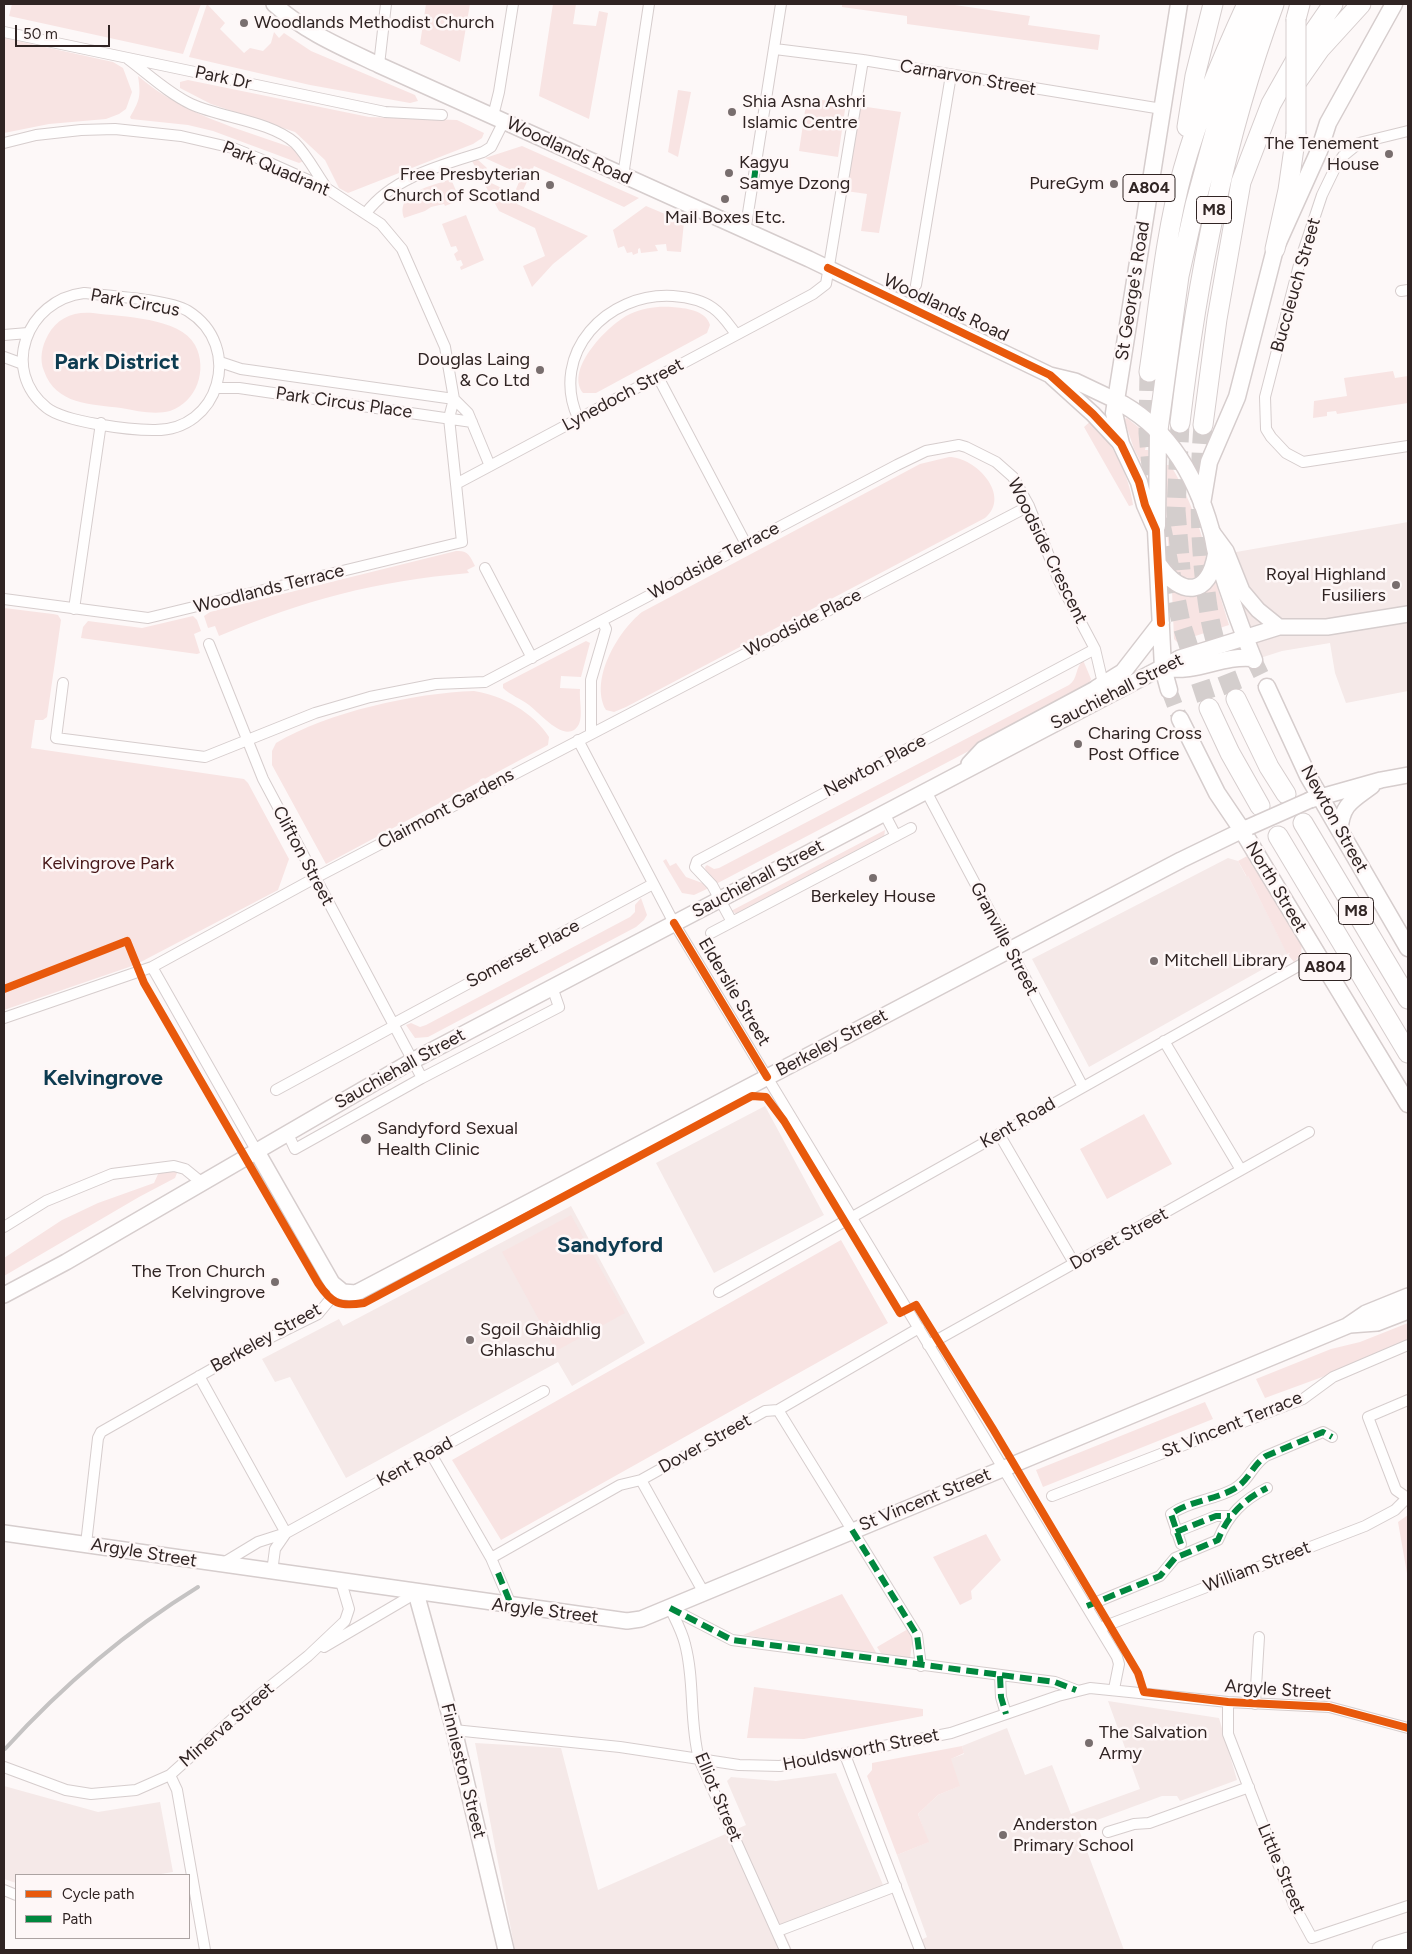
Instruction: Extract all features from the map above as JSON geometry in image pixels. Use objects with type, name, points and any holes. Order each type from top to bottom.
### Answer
[{"type":"highway","points":[[1183,171],[1184,145],[1194,84],[1213,4]]},
{"type":"highway","points":[[1149,372],[1170,236],[1183,171],[1205,101],[1247,4]]},
{"type":"highway","points":[[1154,421],[1179,276],[1195,204],[1231,74],[1261,4]]},
{"type":"highway","name":"M8","points":[[1180,423],[1190,343],[1212,219],[1237,116],[1274,4]]},
{"type":"highway","name":"M8","points":[[1203,425],[1217,320],[1241,182],[1250,154],[1271,104],[1285,78],[1333,4]]},
{"type":"highway","points":[[1217,320],[1252,188],[1279,115],[1291,90],[1305,70],[1362,4]]},
{"type":"highway","points":[[1275,249],[1288,190],[1296,134],[1298,12]]},
{"type":"highway","points":[[1236,699],[1269,767],[1286,794]]},
{"type":"highway","points":[[1210,708],[1230,753],[1260,806]]},
{"type":"highway","name":"M8","points":[[1303,823],[1408,1000]]},
{"type":"highway","name":"M8","points":[[1278,836],[1408,1053]]},
{"type":"highway","points":[[1382,1950],[1408,1942]]},
{"type":"main road","name":"St George's Road","points":[[1163,668],[1156,530],[1145,505],[1132,465],[1121,444],[1115,421],[1115,400],[1179,4]]},
{"type":"main road","points":[[1202,504],[1209,462],[1237,397],[1275,249],[1319,151],[1328,123],[1394,4]]},
{"type":"main road","points":[[1115,400],[1154,421],[1186,468],[1212,531],[1216,554],[1253,659],[1230,658],[1199,668],[1185,670],[1163,668],[1169,690]]},
{"type":"main road","points":[[1154,421],[1156,530]]},
{"type":"main road","points":[[1159,565],[1180,586],[1193,588],[1203,584],[1208,579],[1216,554]]},
{"type":"main road","points":[[1097,688],[1123,672],[1161,624]]},
{"type":"main road","name":"Newton Street","points":[[1267,688],[1308,776],[1315,799],[1340,830],[1408,948]]},
{"type":"main road","name":"North Street","points":[[1180,719],[1217,793],[1245,829],[1408,1104]]},
{"type":"street","name":"Woodlands Road","points":[[274,4],[292,20],[314,35],[744,232],[828,268],[1050,375],[1075,381],[1115,400]]},
{"type":"street","points":[[379,65],[386,4]]},
{"type":"street","points":[[366,213],[388,190],[409,179],[483,152],[491,147],[498,118],[499,92],[513,4]]},
{"type":"street","points":[[623,176],[649,4]]},
{"type":"street","points":[[744,232],[754,180],[781,4]]},
{"type":"street","name":"Park Dr","points":[[4,32],[385,112],[442,115]]},
{"type":"street","name":"Carnarvon Street","points":[[775,49],[863,60],[1162,109]]},
{"type":"street","points":[[125,57],[188,103],[262,127],[293,142],[326,188]]},
{"type":"street","name":"Lynedoch Street","points":[[456,484],[822,288],[826,284],[863,60]]},
{"type":"street","points":[[916,285],[951,75]]},
{"type":"street","name":"Park Quadrant","points":[[4,143],[36,135],[81,130],[115,129],[180,136],[233,148],[326,188],[366,213],[392,234],[402,249],[444,347],[454,399]]},
{"type":"street","name":"Buccleuch Street","points":[[1408,131],[1363,142],[1343,156],[1322,195],[1300,261],[1265,397],[1266,429],[1278,446],[1293,458],[1303,462],[1408,446]]},
{"type":"street","name":"Park Circus","points":[[73,295],[98,295],[167,304],[186,310],[196,317],[214,342],[220,362],[216,388],[199,415],[175,428],[152,430],[66,417],[46,407],[34,394],[23,364],[28,333],[44,310],[52,303],[73,295]]},
{"type":"street","points":[[578,418],[570,394],[572,368],[576,355],[593,328],[631,301],[654,296],[693,299],[714,309],[736,334]]},
{"type":"street","points":[[4,335],[28,333]]},
{"type":"street","points":[[4,357],[23,364]]},
{"type":"street","name":"Park Circus Place","points":[[220,362],[241,369],[454,399]]},
{"type":"street","name":"A804","points":[[1050,375],[1093,414],[1121,444]]},
{"type":"street","points":[[658,376],[746,544]]},
{"type":"street","points":[[355,404],[358,385]]},
{"type":"street","name":"Park Circus Place","points":[[216,388],[239,388],[472,422]]},
{"type":"street","points":[[454,399],[449,418],[456,484]]},
{"type":"street","points":[[454,399],[468,413],[490,466]]},
{"type":"street","points":[[74,609],[101,423]]},
{"type":"street","name":"Woodside Crescent","points":[[897,465],[926,451],[942,446],[966,447],[996,462],[1009,472],[1029,506],[1059,581],[1095,649],[1102,679],[1097,688]]},
{"type":"street","name":"Woodside Terrace","points":[[63,683],[56,738],[205,757],[338,705],[370,696],[436,684],[485,682],[897,465]]},
{"type":"street","name":"Woodlands Terrace","points":[[4,599],[140,618],[153,617],[462,542],[456,484]]},
{"type":"street","name":"Woodside Place","points":[[578,740],[1029,506]]},
{"type":"street","points":[[1212,531],[1226,551],[1242,591],[1258,610],[1279,626]]},
{"type":"street","points":[[485,568],[532,658]]},
{"type":"street","name":"Sauchiehall Street","points":[[4,1295],[66,1262],[286,1132],[412,1061],[1180,658],[1279,626],[1326,627],[1408,614]]},
{"type":"street","points":[[590,734],[591,680],[606,629],[602,621]]},
{"type":"street","name":"Clifton Street","points":[[209,644],[263,779],[422,1078]]},
{"type":"street","name":"Newton Place","points":[[719,899],[710,883],[698,871],[695,865],[697,861],[1095,649]]},
{"type":"street","points":[[961,773],[983,749],[1097,688]]},
{"type":"street","name":"Clairmont Gardens","points":[[4,1018],[152,967],[315,878],[578,740]]},
{"type":"street","name":"Elderslie Street","points":[[578,740],[674,923],[1100,1628],[1119,1664],[1114,1689]]},
{"type":"street","name":"Berkeley Street","points":[[86,1544],[98,1438],[101,1432],[199,1376],[318,1314],[338,1290],[352,1294],[360,1292],[1181,860],[1245,829],[1315,799],[1381,780],[1408,775]]},
{"type":"street","points":[[1340,830],[1341,816],[1346,806],[1381,780]]},
{"type":"street","name":"Granville Street","points":[[926,791],[1083,1087]]},
{"type":"street","points":[[884,813],[896,836]]},
{"type":"street","points":[[711,933],[911,828]]},
{"type":"street","name":"Somerset Place","points":[[276,1090],[653,884]]},
{"type":"street","points":[[719,899],[732,922]]},
{"type":"street","name":"Kent Road","points":[[719,1292],[1318,955]]},
{"type":"street","points":[[152,967],[323,1268],[338,1290]]},
{"type":"street","points":[[286,1132],[295,1149],[422,1078],[559,1007],[552,987]]},
{"type":"street","points":[[1164,1041],[1241,1170]]},
{"type":"street","name":"Dorset Street","points":[[928,1345],[1309,1132]]},
{"type":"street","points":[[999,1134],[1074,1263]]},
{"type":"street","points":[[4,1227],[31,1209],[60,1194],[98,1179],[128,1171],[174,1166],[185,1169],[201,1182]]},
{"type":"street","name":"St Vincent Street","points":[[670,1608],[852,1530],[1347,1326],[1366,1313],[1408,1296]]},
{"type":"street","name":"St Vincent Street","points":[[1347,1326],[1377,1323],[1408,1311]]},
{"type":"street","name":"Dover Street","points":[[490,1558],[620,1485],[641,1480],[765,1412],[778,1410],[919,1328]]},
{"type":"street","name":"St Vincent Terrace","points":[[1052,1496],[1303,1399],[1333,1377],[1408,1345]]},
{"type":"street","points":[[199,1376],[286,1533],[274,1549],[272,1572]]},
{"type":"street","name":"Kent Road","points":[[219,1565],[258,1542],[286,1533],[544,1391]]},
{"type":"street","points":[[1407,1497],[1396,1490],[1368,1417],[1408,1400]]},
{"type":"street","points":[[778,1410],[917,1635],[921,1666]]},
{"type":"street","points":[[1181,1544],[1171,1514],[1234,1489],[1248,1479],[1258,1461],[1266,1456],[1324,1432],[1332,1437]]},
{"type":"street","points":[[431,1454],[498,1573],[512,1607]]},
{"type":"street","points":[[641,1480],[704,1593]]},
{"type":"street","points":[[1087,1606],[1160,1576],[1175,1558],[1200,1544],[1218,1540],[1230,1516],[1244,1502],[1267,1488]]},
{"type":"street","name":"William Street","points":[[1100,1628],[1365,1526],[1395,1510],[1407,1497]]},
{"type":"street","points":[[1176,1532],[1216,1516],[1230,1516]]},
{"type":"street","name":"Argyle Street","points":[[4,1533],[512,1607],[627,1621],[641,1619],[670,1608]]},
{"type":"street","name":"Minerva Street","points":[[189,1874],[177,1790],[170,1775],[257,1697],[308,1656],[348,1616],[349,1608],[342,1582]]},
{"type":"street","name":"Minerva Street","points":[[308,1656],[416,1593]]},
{"type":"street","name":"Finnieston Street","points":[[416,1593],[454,1730],[506,1950]]},
{"type":"street","points":[[670,1608],[732,1640],[1055,1682],[1076,1690]]},
{"type":"street","name":"Elliot Street","points":[[670,1608],[685,1643],[690,1674],[694,1740],[699,1759],[785,1950]]},
{"type":"street","points":[[1255,1704],[1259,1638]]},
{"type":"street","points":[[1000,1676],[1001,1696],[1006,1714]]},
{"type":"street","name":"Argyle Street","points":[[1114,1689],[1228,1702],[1329,1707],[1408,1728]]},
{"type":"street","name":"Houldsworth Street","points":[[454,1730],[620,1747],[739,1765],[780,1766],[845,1755],[951,1733],[1076,1690],[1114,1689]]},
{"type":"street","name":"Little Street","points":[[1228,1702],[1228,1734],[1294,1905],[1312,1938],[1408,1906]]},
{"type":"street","points":[[845,1755],[920,1950]]},
{"type":"street","points":[[4,1767],[66,1790],[91,1794],[136,1790],[170,1775]]},
{"type":"street","points":[[1108,1832],[1134,1824],[1150,1823],[1249,1787]]},
{"type":"street","name":"Minerva Street","points":[[190,1879],[205,1950]]},
{"type":"street","points":[[778,1931],[896,1886]]},
{"type":"shaded area","points":[[1408,522],[1408,691],[1346,703],[1335,673],[1330,643],[1282,651],[1254,660],[1219,555]]},
{"type":"shaded area","name":"Mitchell Library","points":[[1228,858],[1238,861],[1246,876],[1248,876],[1288,955],[1089,1067],[1032,959]]},
{"type":"shaded area","points":[[765,1106],[824,1215],[714,1273],[656,1163]]},
{"type":"shaded area","name":"Sgoil Ghàidhlig Ghlaschu","points":[[571,1206],[645,1343],[572,1386],[558,1362],[346,1478],[290,1377],[275,1382],[262,1359],[339,1319],[343,1326]]},
{"type":"shaded area","name":"Anderston Primary School","points":[[1108,1701],[1219,1718],[1237,1780],[1180,1801],[1177,1796],[1162,1796],[1078,1827],[1124,1950],[923,1950],[919,1941],[927,1937],[897,1855],[928,1842],[918,1814],[938,1795],[959,1786],[950,1759],[964,1754],[962,1746],[1007,1728],[1025,1775],[1052,1765],[1071,1814],[1140,1789]]},
{"type":"shaded area","points":[[475,1743],[561,1748],[598,1890],[746,1825],[727,1781],[731,1777],[776,1781],[836,1773],[886,1892],[782,1927],[792,1950],[515,1950]]},
{"type":"shaded area","points":[[4,1786],[98,1812],[160,1802],[173,1872],[161,1874],[15,1874],[15,1883],[4,1879]]},
{"type":"green space","points":[[12,4],[201,4],[183,54],[9,16]]},
{"type":"green space","points":[[207,4],[225,23],[220,29],[244,53],[250,48],[263,51],[271,43],[274,32],[279,38],[284,33],[311,51],[415,95],[418,101],[410,103],[310,85],[189,57]]},
{"type":"green space","points":[[426,4],[470,4],[460,62],[420,44]]},
{"type":"green space","points":[[553,4],[576,4],[573,24],[596,26],[599,11],[608,13],[589,119],[539,96]]},
{"type":"green space","points":[[842,4],[948,4],[1030,16],[1028,25],[1100,35],[1098,50],[907,24],[907,16],[842,7]]},
{"type":"green space","points":[[4,38],[113,62],[123,68],[132,92],[126,109],[106,119],[49,124],[4,133]]},
{"type":"green space","points":[[138,76],[173,101],[192,110],[232,127],[293,148],[304,161],[299,163],[213,131],[188,125],[131,119],[130,117],[139,98]]},
{"type":"green space","points":[[188,80],[369,117],[457,120],[484,133],[482,138],[473,144],[348,193],[339,188],[325,160],[295,132],[211,104],[180,88],[180,82]]},
{"type":"green space","points":[[678,90],[691,92],[678,157],[668,152]]},
{"type":"green space","points":[[807,98],[846,103],[838,157],[799,151]]},
{"type":"green space","points":[[860,106],[901,112],[879,233],[861,231],[867,194],[846,191]]},
{"type":"green space","points":[[522,146],[639,198],[624,207],[534,166],[517,204],[588,236],[553,264],[532,287],[523,266],[545,256],[535,228],[499,211],[472,161],[477,159],[487,168],[483,179],[514,194],[522,175],[485,158]]},
{"type":"green space","points":[[451,179],[460,200],[445,206],[444,204],[431,207],[404,218],[403,209],[405,202],[410,196],[417,191]]},
{"type":"green space","points":[[646,206],[684,222],[681,252],[667,251],[666,244],[655,245],[658,251],[641,253],[640,248],[638,253],[633,255],[632,252],[627,253],[624,246],[618,248],[613,230]]},
{"type":"green space","points":[[466,215],[484,260],[461,270],[460,267],[463,265],[461,260],[457,261],[454,254],[458,251],[456,246],[451,247],[442,224]]},
{"type":"green space","points":[[672,307],[700,313],[708,320],[710,325],[707,333],[596,393],[583,393],[579,383],[580,372],[584,360],[601,337],[621,319],[630,314],[650,308]]},
{"type":"green space","points":[[79,313],[149,320],[177,329],[188,336],[199,354],[200,374],[198,384],[187,400],[179,407],[170,411],[152,413],[87,404],[66,397],[57,391],[42,366],[42,353],[46,339],[61,320]]},
{"type":"green space","points":[[1393,371],[1395,378],[1408,376],[1408,403],[1337,414],[1336,411],[1327,412],[1327,416],[1313,418],[1314,401],[1347,396],[1344,378]]},
{"type":"green space","points":[[1127,418],[1148,435],[1145,450],[1148,450],[1148,459],[1146,459],[1145,465],[1148,465],[1148,468],[1145,470],[1134,449],[1124,419]]},
{"type":"green space","points":[[1092,420],[1106,439],[1124,470],[1133,505],[1129,506],[1084,427]]},
{"type":"green space","points":[[949,457],[970,463],[987,479],[993,489],[995,499],[992,509],[985,518],[626,707],[614,712],[606,710],[602,698],[601,685],[609,657],[624,631],[642,612],[920,464]]},
{"type":"green space","points":[[1166,465],[1170,465],[1181,484],[1193,511],[1205,550],[1205,565],[1199,575],[1194,578],[1180,576],[1174,569],[1171,560],[1167,534]]},
{"type":"green space","points":[[456,551],[468,554],[472,559],[475,566],[467,570],[469,573],[402,581],[341,594],[281,612],[219,636],[215,626],[208,628],[204,616],[210,612]]},
{"type":"green space","points":[[1216,583],[1229,625],[1177,642],[1174,639],[1172,591]]},
{"type":"green space","name":"Kelvingrove Park","points":[[4,608],[58,615],[61,620],[47,717],[43,720],[35,720],[31,748],[244,779],[248,783],[289,859],[278,890],[135,965],[4,1010]]},
{"type":"green space","points":[[193,616],[197,620],[201,631],[194,634],[200,653],[197,654],[81,638],[83,627],[88,621],[142,628]]},
{"type":"green space","points":[[586,641],[590,643],[581,677],[561,676],[560,688],[580,689],[580,721],[574,730],[568,732],[553,726],[529,705],[503,688],[503,684]]},
{"type":"green space","points":[[1083,660],[1091,679],[1089,685],[1081,692],[716,884],[706,873],[705,867],[707,865],[714,869],[719,868],[1069,685],[1074,680]]},
{"type":"green space","points":[[474,691],[495,696],[526,713],[543,728],[549,737],[548,745],[326,864],[272,765],[272,751],[276,743],[320,722],[372,706],[425,696]]},
{"type":"green space","points":[[885,830],[884,838],[737,914],[731,911]]},
{"type":"green space","points":[[1249,855],[1302,943],[1301,955],[1294,962],[1288,955],[1290,953],[1287,954],[1248,876],[1238,861]]},
{"type":"green space","points":[[666,859],[670,866],[676,863],[686,877],[705,884],[709,888],[694,895],[682,893],[663,861]]},
{"type":"green space","points":[[641,898],[647,915],[636,927],[428,1037],[415,1038],[406,1025],[411,1023],[420,1027],[426,1025],[630,917],[635,912],[635,905]]},
{"type":"green space","points":[[1144,1114],[1172,1164],[1107,1199],[1080,1149]]},
{"type":"green space","points":[[174,1171],[177,1173],[175,1178],[4,1276],[4,1258],[62,1220],[98,1203],[154,1183],[159,1172]]},
{"type":"green space","points":[[571,1215],[625,1313],[556,1351],[502,1252]]},
{"type":"green space","points":[[841,1240],[888,1323],[501,1540],[452,1460]]},
{"type":"green space","points":[[1408,1323],[1408,1339],[1325,1376],[1265,1398],[1256,1379],[1331,1349],[1360,1342]]},
{"type":"green space","points":[[1205,1402],[1213,1419],[1043,1487],[1036,1470]]},
{"type":"green space","points":[[1408,1515],[1408,1579],[1398,1522]]},
{"type":"green space","points":[[986,1534],[1001,1560],[971,1591],[972,1599],[960,1605],[933,1557]]},
{"type":"green space","points":[[842,1594],[877,1654],[743,1635]]},
{"type":"green space","points":[[908,1629],[913,1637],[910,1659],[882,1655],[877,1647]]},
{"type":"green space","points":[[754,1687],[923,1709],[923,1716],[804,1739],[747,1738]]},
{"type":"green space","points":[[962,1746],[964,1753],[951,1759],[960,1786],[938,1795],[918,1814],[929,1842],[897,1855],[867,1776],[872,1770],[872,1763]]},
{"type":"tunnel","points":[[1149,372],[1148,433],[1152,478]]},
{"type":"tunnel","points":[[1180,423],[1176,510],[1181,570]]},
{"type":"tunnel","points":[[1203,425],[1200,473],[1200,522],[1206,595],[1215,639],[1236,699]]},
{"type":"tunnel","points":[[1160,519],[1181,623],[1209,708]]},
{"type":"tunnel","points":[[1254,660],[1267,687]]},
{"type":"tunnel","points":[[1169,690],[1180,719]]},
{"type":"railway","points":[[5,1749],[72,1681],[145,1622],[198,1587]]},
{"type":"marked path","points":[[754,180],[756,165]]},
{"type":"marked path","points":[[1181,1544],[1171,1514],[1186,1506],[1226,1493],[1239,1486],[1266,1456],[1323,1432],[1332,1437]]},
{"type":"marked path","points":[[1087,1606],[1160,1576],[1175,1558],[1218,1540],[1226,1523],[1237,1509],[1267,1488]]},
{"type":"marked path","points":[[1176,1532],[1216,1516],[1230,1516]]},
{"type":"marked path","points":[[852,1530],[917,1635],[921,1666]]},
{"type":"marked path","points":[[498,1573],[512,1607]]},
{"type":"marked path","points":[[670,1608],[732,1640],[1055,1682],[1076,1690]]},
{"type":"marked path","points":[[1000,1676],[1001,1697],[1006,1714]]},
{"type":"cycle path","points":[[828,268],[1050,375],[1093,414],[1121,444],[1139,482],[1145,505],[1156,530],[1161,623]]},
{"type":"cycle path","points":[[674,923],[767,1077]]},
{"type":"cycle path","points":[[4,989],[127,941],[144,983],[318,1283],[332,1300],[348,1305],[364,1303],[752,1096],[766,1097],[784,1121],[900,1313],[916,1305],[993,1429],[1138,1673],[1144,1692],[1228,1702],[1329,1707],[1408,1728]]},
{"type":"place","name":"Woodlands Methodist Church","points":[[244,23]]},
{"type":"place","name":"Shia Asna Ashri Islamic Centre","points":[[732,112]]},
{"type":"place","name":"The Tenement House","points":[[1389,154]]},
{"type":"place","name":"Kagyu Samye Dzong","points":[[729,173]]},
{"type":"place","name":"PureGym","points":[[1114,184]]},
{"type":"place","name":"Free Presbyterian Church of Scotland","points":[[550,185]]},
{"type":"place","name":"Mail Boxes Etc.","points":[[725,199]]},
{"type":"place","name":"Douglas Laing & Co Ltd","points":[[540,370]]},
{"type":"place","name":"Royal Highland Fusiliers","points":[[1396,585]]},
{"type":"place","name":"Charing Cross Post Office","points":[[1078,744]]},
{"type":"place","name":"Berkeley House","points":[[873,878]]},
{"type":"place","name":"Mitchell Library","points":[[1154,961]]},
{"type":"place","name":"Sandyford Sexual Health Clinic","points":[[366,1139]]},
{"type":"place","name":"The Tron Church Kelvingrove","points":[[275,1282]]},
{"type":"place","name":"Sgoil Ghàidhlig Ghlaschu","points":[[470,1340]]},
{"type":"place","name":"The Salvation Army","points":[[1089,1743]]},
{"type":"place","name":"Anderston Primary School","points":[[1003,1835]]},
{"type":"district","name":"Park District","points":[[117,363]]},
{"type":"district","name":"Kelvingrove","points":[[103,1079]]},
{"type":"district","name":"Sandyford","points":[[610,1246]]}]
